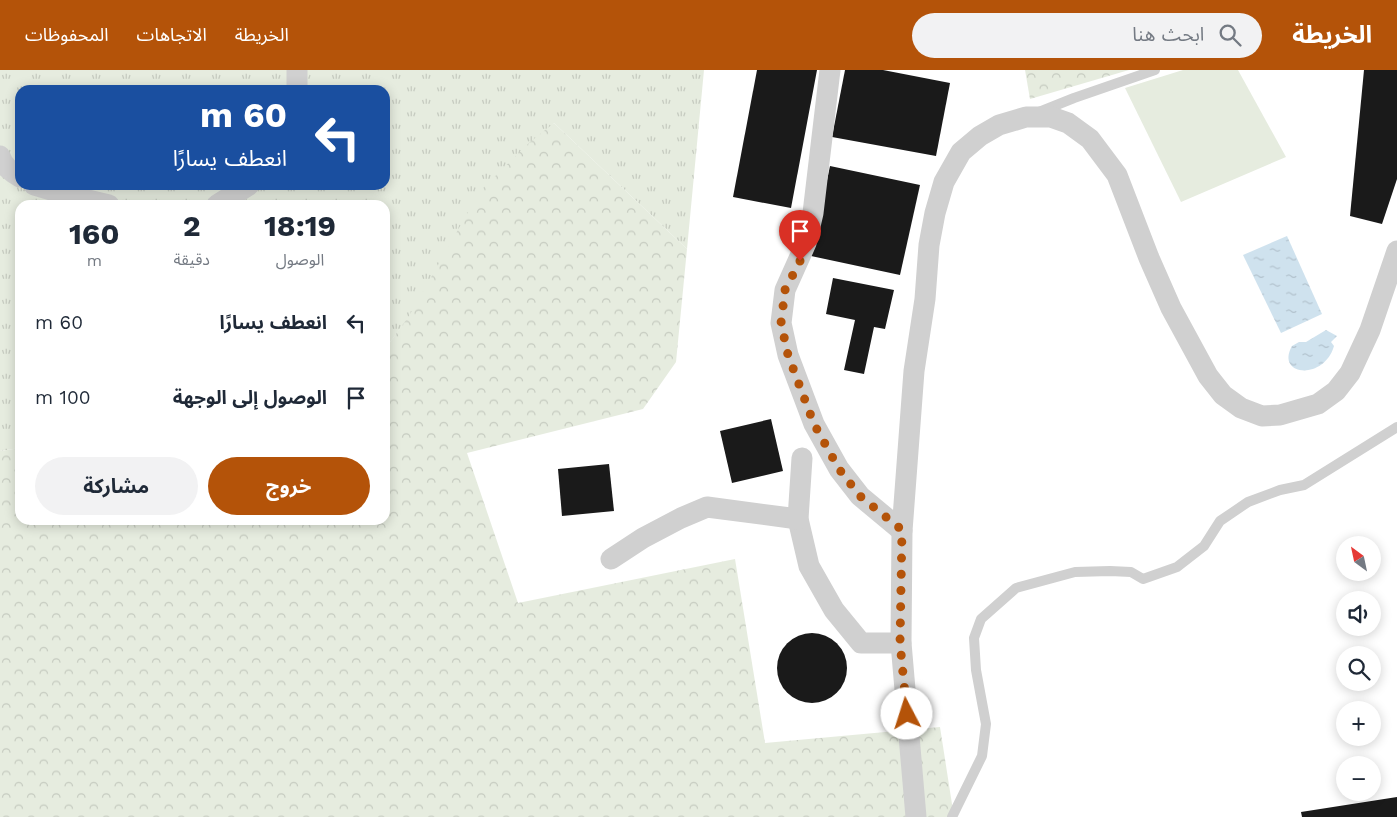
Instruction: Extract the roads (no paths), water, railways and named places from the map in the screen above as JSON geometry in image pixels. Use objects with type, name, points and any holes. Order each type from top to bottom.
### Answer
[{"type":"street","points":[[296,85],[298,70]]},
{"type":"street","points":[[830,70],[813,213],[806,243],[785,290],[781,323],[788,355],[814,424],[839,469],[860,496],[902,530]]},
{"type":"street","points":[[916,817],[900,643],[902,530],[914,371],[925,299],[929,245],[944,182],[961,152],[980,136],[999,125],[1026,117],[1051,117],[1068,123],[1090,138],[1117,175],[1149,258],[1171,308],[1208,376],[1223,395],[1241,408],[1262,416],[1280,415],[1318,404],[1336,391],[1350,373],[1359,355],[1396,264]]},
{"type":"street","points":[[0,156],[2,162],[15,174]]},
{"type":"street","points":[[51,190],[88,200]]},
{"type":"street","points":[[225,200],[241,190]]},
{"type":"street","points":[[802,458],[798,519],[809,566],[834,610],[861,643],[900,643]]},
{"type":"street","points":[[611,559],[643,538],[707,507],[798,519]]},
{"type":"lane","points":[[1026,117],[1155,70]]},
{"type":"lane","points":[[952,817],[982,756],[986,724],[976,670],[974,638],[981,619],[1016,588],[1075,572],[1110,570],[1131,572],[1143,578],[1177,567],[1204,546],[1220,521],[1248,502],[1280,490],[1304,485],[1397,427]]},
{"type":"water","points":[[1287,236],[1322,314],[1281,333],[1243,255]]},
{"type":"water","points":[[1326,330],[1337,336],[1331,342],[1334,346],[1329,357],[1321,365],[1303,370],[1295,368],[1290,364],[1289,356],[1292,346],[1299,342],[1306,342]]}]
